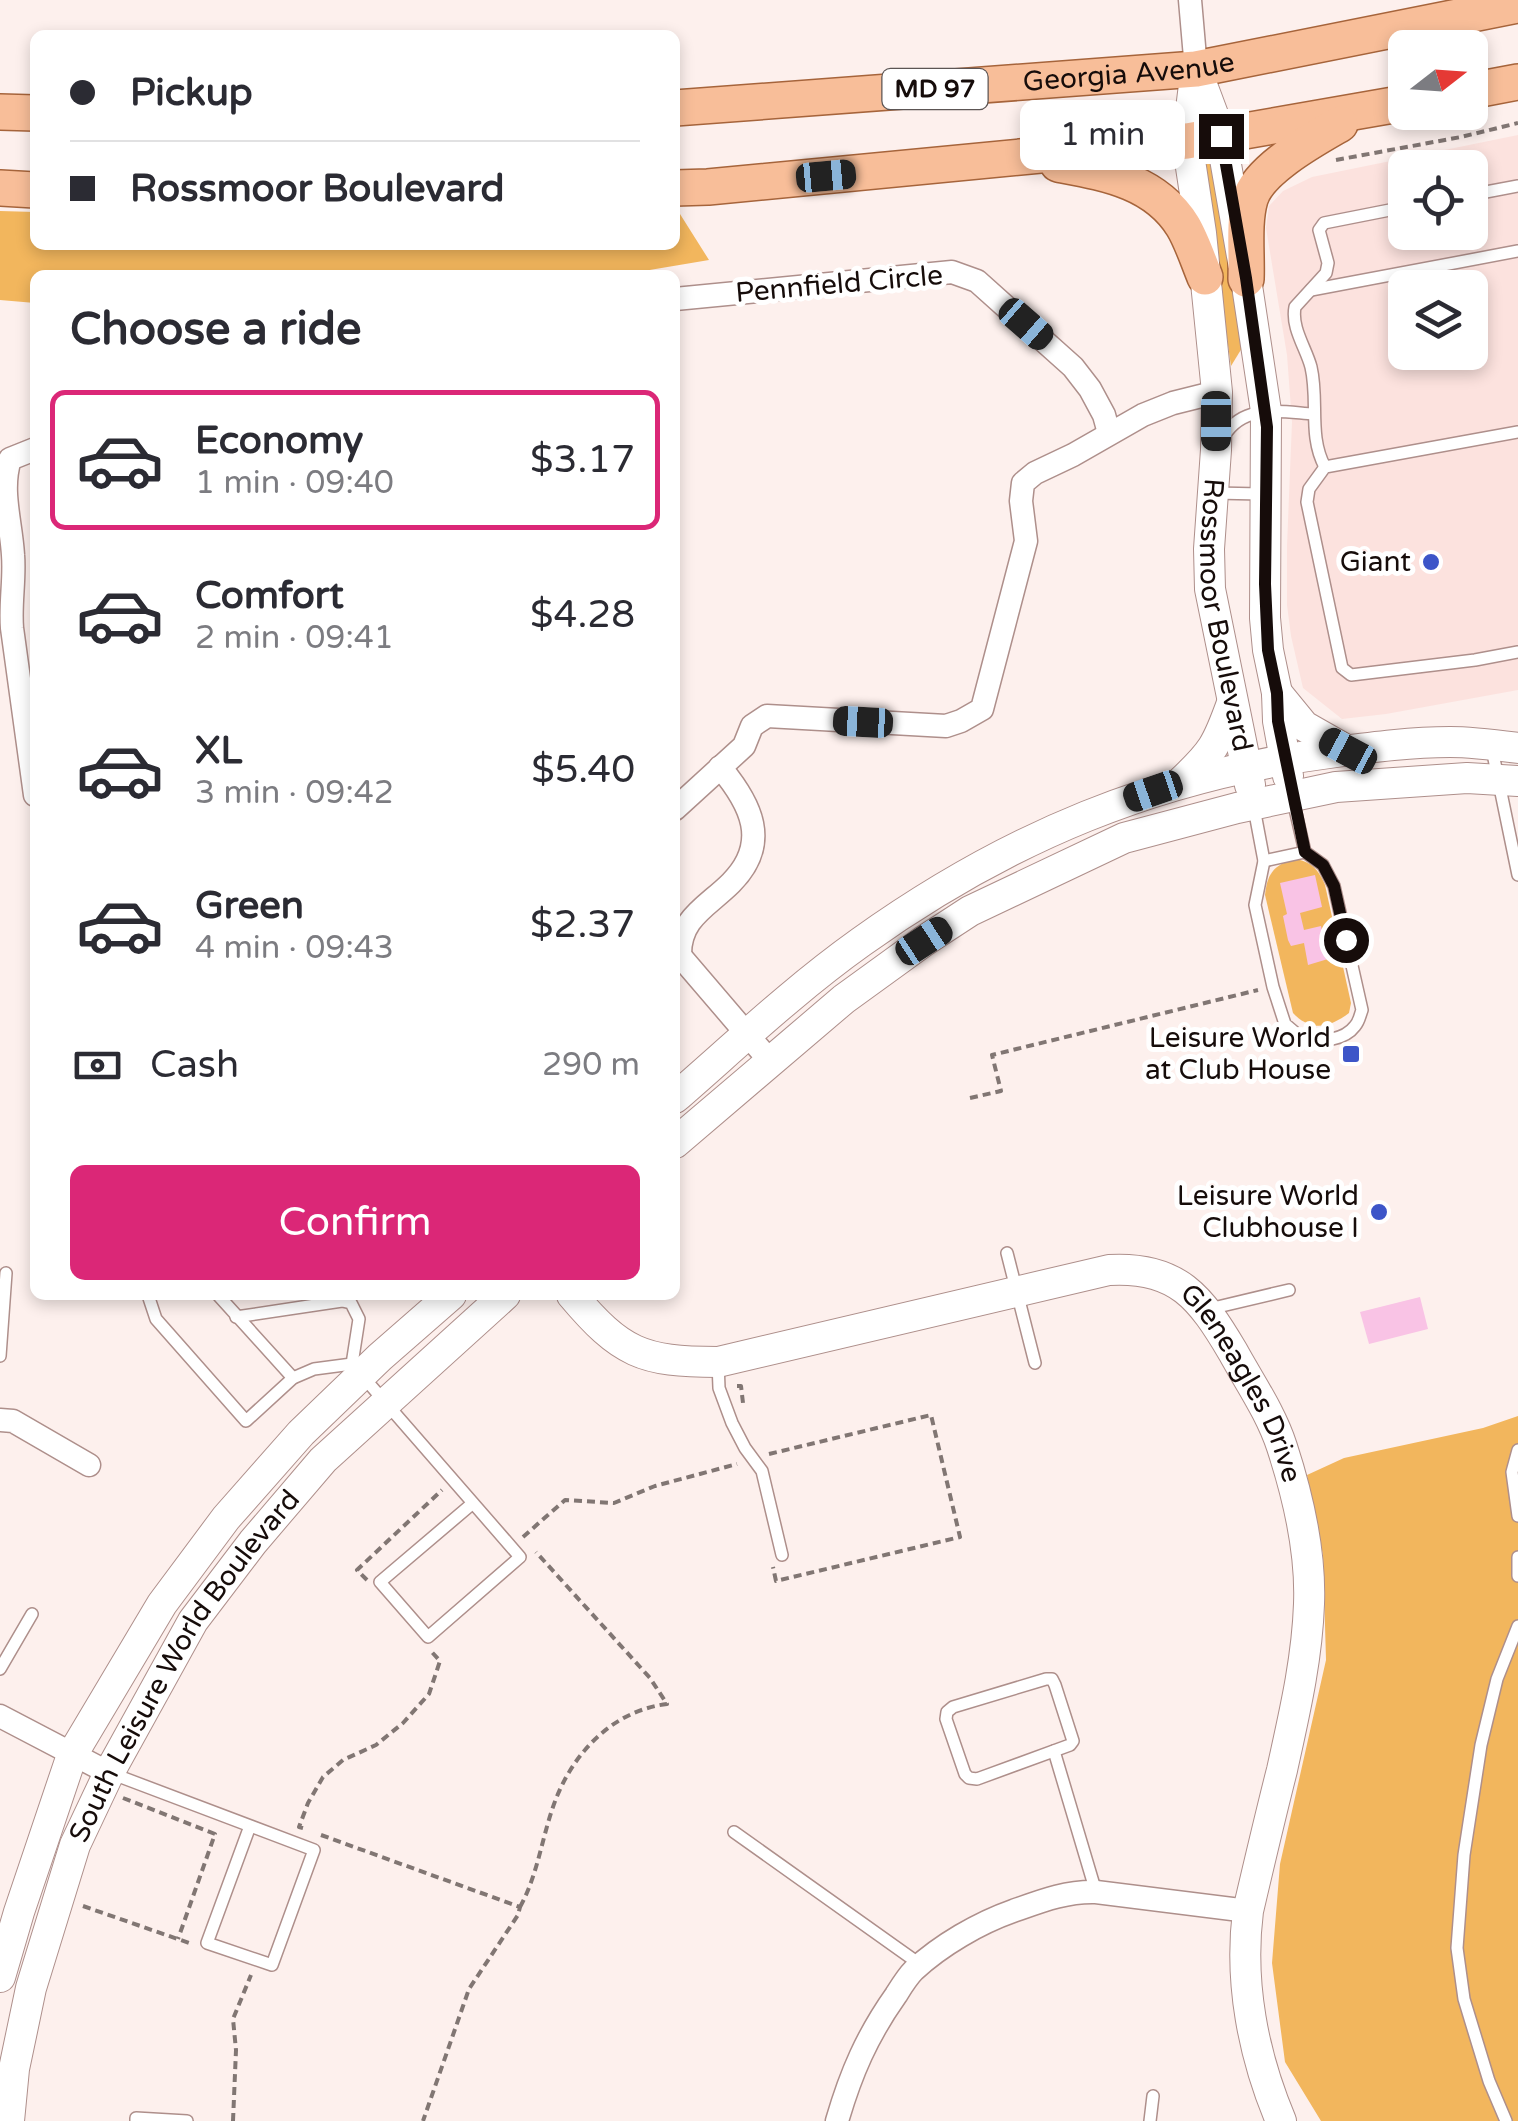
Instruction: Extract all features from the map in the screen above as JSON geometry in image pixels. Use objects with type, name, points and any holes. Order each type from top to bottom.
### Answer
[{"type":"main road","name":"Georgia Avenue","points":[[680,108],[1196,70],[1518,6]]},
{"type":"main road","points":[[1488,88],[1518,82]]},
{"type":"main road","points":[[680,188],[1204,139],[1388,106]]},
{"type":"main road","points":[[1246,278],[1249,201],[1254,189],[1274,168],[1320,136],[1342,123],[1388,107]]},
{"type":"main road","points":[[0,112],[30,112]]},
{"type":"main road","points":[[1022,158],[1117,177],[1149,192],[1169,208],[1183,227],[1205,277]]},
{"type":"main road","points":[[0,188],[30,190]]},
{"type":"street","name":"Rossmoor Boulevard","points":[[1190,0],[1204,139],[1202,233],[1217,392],[1210,589],[1253,804]]},
{"type":"street","name":"Rossmoor Boulevard","points":[[1204,139],[1246,278],[1266,411],[1265,618],[1292,796]]},
{"type":"street","name":"Pennfield Circle","points":[[680,299],[952,272],[977,281],[1073,367],[1104,416],[1108,433]]},
{"type":"street","points":[[680,804],[744,746],[752,726],[767,716],[946,726],[982,709],[1026,542],[1021,501],[1024,483],[1035,473],[1158,409],[1217,392],[1242,366],[1254,343]]},
{"type":"street","points":[[30,450],[5,454],[3,478],[14,558],[10,603],[30,757]]},
{"type":"street","points":[[1217,627],[1265,618]]},
{"type":"street","points":[[1277,693],[1304,726],[1348,751]]},
{"type":"street","points":[[1180,783],[1216,745],[1232,703]]},
{"type":"street","points":[[680,1094],[860,943],[952,882],[1108,806],[1180,783],[1285,759],[1449,742],[1505,746]]},
{"type":"street","points":[[680,939],[687,924],[734,880],[748,859],[753,838],[752,817],[744,799],[720,768]]},
{"type":"street","points":[[680,1139],[880,970],[970,911],[1124,838],[1253,804],[1352,786],[1468,778],[1509,781]]},
{"type":"street","points":[[680,956],[770,1062]]},
{"type":"street","name":"Gleneagles Drive","points":[[576,1300],[594,1322],[647,1357],[718,1362],[1109,1270],[1144,1270],[1172,1280],[1193,1296],[1220,1330],[1269,1416],[1282,1446],[1307,1559],[1310,1602],[1303,1677],[1248,1911],[1244,1944],[1249,2010],[1265,2084],[1281,2121]]},
{"type":"street","name":"South Leisure World Boulevard","points":[[0,1977],[72,1755],[162,1604],[226,1518],[357,1370],[445,1300]]},
{"type":"street","name":"South Leisure World Boulevard","points":[[9,2121],[24,2020],[75,1845],[108,1773],[193,1621],[253,1542],[324,1460],[500,1300]]},
{"type":"street","points":[[0,1420],[13,1421],[89,1465]]},
{"type":"street","points":[[0,1716],[108,1773]]},
{"type":"street","points":[[837,2121],[871,2031],[911,1973],[992,1919],[1074,1892],[1248,1911]]},
{"type":"lane","points":[[1488,192],[1518,186]]},
{"type":"lane","points":[[1325,468],[1315,442],[1312,373],[1293,315],[1326,273],[1328,263],[1320,226],[1388,210]]},
{"type":"lane","points":[[1310,290],[1518,252]]},
{"type":"lane","points":[[1216,450],[1232,424],[1251,414],[1314,414]]},
{"type":"lane","points":[[1518,432],[1325,468],[1309,489],[1308,502],[1342,668],[1351,675],[1518,652]]},
{"type":"lane","points":[[1213,493],[1266,494]]},
{"type":"lane","points":[[1505,746],[1518,871]]},
{"type":"lane","points":[[1253,804],[1264,861],[1254,905],[1272,987],[1284,1024],[1305,1041],[1326,1041],[1356,1026],[1362,1010],[1334,886],[1323,865],[1305,852],[1292,796]]},
{"type":"lane","points":[[1264,861],[1305,852]]},
{"type":"lane","points":[[1006,1252],[1035,1363]]},
{"type":"lane","points":[[0,1356],[6,1273]]},
{"type":"lane","points":[[1205,1310],[1288,1290]]},
{"type":"lane","points":[[150,1300],[156,1319],[246,1420],[293,1378],[314,1369],[357,1370]]},
{"type":"lane","points":[[222,1300],[293,1378]]},
{"type":"lane","points":[[236,1317],[342,1301],[351,1303],[359,1319],[357,1370],[520,1556],[428,1637],[380,1582],[473,1503]]},
{"type":"lane","points":[[718,1362],[719,1388],[732,1423],[762,1471],[777,1560]]},
{"type":"lane","points":[[1518,1450],[1512,1472],[1518,1516]]},
{"type":"lane","points":[[1518,1557],[1518,1576]]},
{"type":"lane","points":[[0,1669],[32,1614]]},
{"type":"lane","points":[[1506,2121],[1489,2081],[1464,1999],[1457,1948],[1464,1854],[1482,1745],[1496,1679],[1518,1626]]},
{"type":"lane","points":[[1052,1679],[1073,1742],[1054,1751],[977,1779],[968,1778],[946,1720],[947,1712],[1052,1679]]},
{"type":"lane","points":[[1054,1751],[1096,1892]]},
{"type":"lane","points":[[108,1773],[250,1826],[314,1850],[272,1965],[208,1943],[250,1826]]},
{"type":"lane","points":[[734,1832],[921,1965]]},
{"type":"lane","points":[[1150,2121],[1153,2096]]},
{"type":"lane","points":[[136,2121],[187,2121]]},
{"type":"path","points":[[1327,162],[1518,123]]},
{"type":"path","points":[[970,1098],[1001,1091],[992,1054],[1272,987]]},
{"type":"path","points":[[737,1386],[741,1386],[747,1417]]},
{"type":"path","points":[[767,1454],[931,1415],[960,1537],[776,1581],[777,1560]]},
{"type":"path","points":[[523,1537],[565,1500],[614,1504],[655,1486],[741,1463]]},
{"type":"path","points":[[369,1583],[357,1570],[453,1480]]},
{"type":"path","points":[[424,2121],[469,1990],[518,1915],[536,1872],[553,1804],[573,1763],[610,1725],[650,1706],[667,1704],[650,1678],[535,1551]]},
{"type":"path","points":[[428,1648],[440,1661],[429,1694],[404,1723],[376,1745],[343,1760],[323,1776],[299,1827],[520,1907]]},
{"type":"path","points":[[116,1804],[123,1798],[215,1834],[178,1940]]},
{"type":"path","points":[[75,1902],[193,1945]]},
{"type":"path","points":[[233,2121],[233,2018],[254,1967]]},
{"type":"shaded area","points":[[1518,135],[1518,690],[1342,719],[1303,688],[1287,605],[1292,422],[1287,355],[1266,228],[1269,206],[1283,191],[1312,177],[1388,162],[1388,250],[1488,250],[1488,150],[1444,150]]},
{"type":"shaded area","points":[[1207,163],[1213,164],[1242,348],[1231,366],[1203,171]]},
{"type":"shaded area","points":[[0,211],[30,212],[30,250],[680,250],[680,214],[709,260],[650,270],[30,270],[30,303],[0,300]]},
{"type":"shaded area","points":[[1294,859],[1313,867],[1325,885],[1351,1003],[1349,1013],[1327,1025],[1307,1023],[1293,1013],[1265,895],[1272,872]]},
{"type":"shaded area","points":[[1315,875],[1322,907],[1300,913],[1304,930],[1321,926],[1328,959],[1308,965],[1304,943],[1291,946],[1288,940],[1280,883]]},
{"type":"shaded area","points":[[1420,1297],[1428,1329],[1369,1344],[1360,1312]]},
{"type":"shaded area","points":[[1518,1416],[1518,2121],[1321,2121],[1285,2062],[1272,1963],[1280,1864],[1326,1660],[1323,1555],[1307,1475],[1344,1458],[1483,1428]]},
{"type":"place","name":"Giant","points":[[1431,562]]},
{"type":"place","name":"Leisure World at Club House","points":[[1351,1054]]},
{"type":"place","name":"Leisure World Clubhouse I","points":[[1379,1212]]},
{"type":"route","points":[[1221,136],[1267,427],[1265,618],[1278,721],[1305,852],[1323,865],[1334,886],[1346,940]]}]
